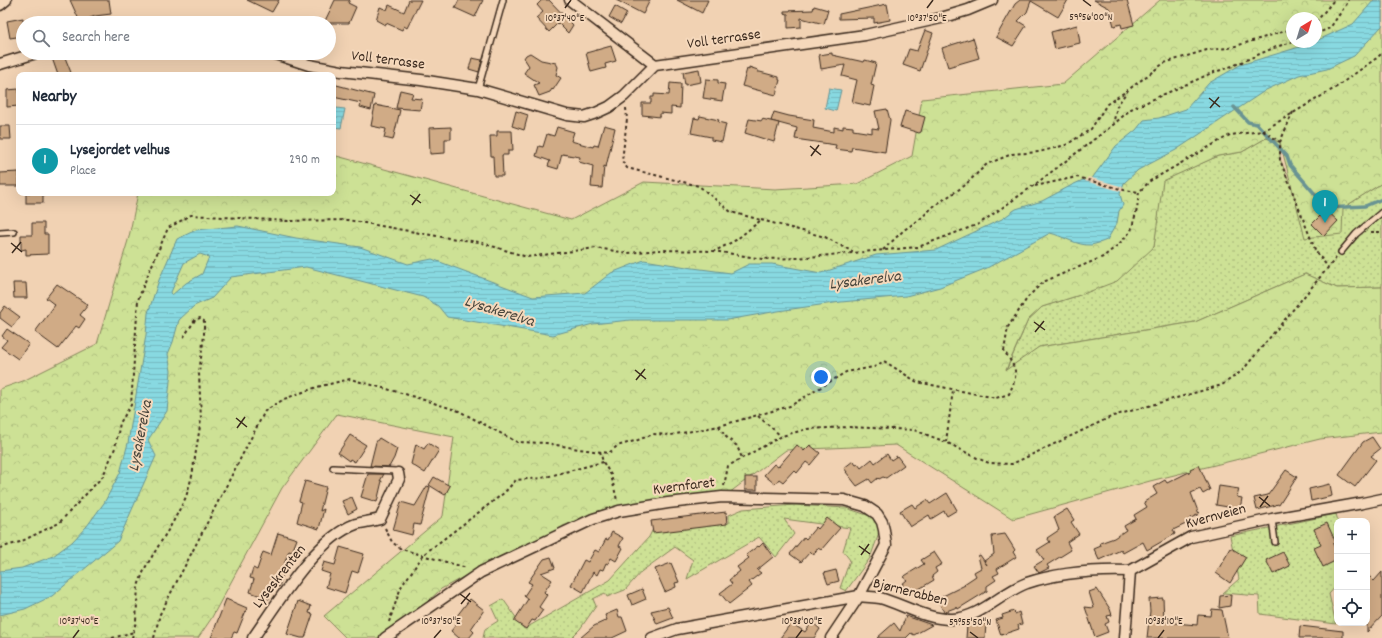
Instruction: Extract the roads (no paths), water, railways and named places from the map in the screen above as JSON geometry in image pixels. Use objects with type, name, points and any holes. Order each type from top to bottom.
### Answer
[{"type":"street","points":[[0,5],[6,0]]},
{"type":"street","points":[[570,0],[654,65]]},
{"type":"street","name":"Voll terrasse","points":[[294,60],[309,65],[341,71],[421,80],[478,89],[567,116],[584,117],[609,107],[624,96],[654,65],[864,35],[941,18],[968,10],[992,0]]},
{"type":"street","points":[[0,64],[16,59]]},
{"type":"street","name":"Lyseskrenten","points":[[253,638],[304,566],[330,541],[344,530],[357,524],[380,519],[399,479],[398,473]]},
{"type":"street","name":"Kvernfaret","points":[[385,638],[481,572],[593,519],[619,511],[668,503],[722,497],[844,500],[865,506],[877,514],[882,522],[886,543],[859,596],[831,638]]},
{"type":"street","name":"Kvernveien","points":[[1130,571],[1191,537],[1272,519],[1382,498]]},
{"type":"street","name":"Bjørnerabben","points":[[652,638],[677,629],[859,596],[880,598],[935,617],[954,619],[979,612],[1009,591],[1027,583],[1096,570],[1130,571]]},
{"type":"street","points":[[1125,638],[1130,571]]},
{"type":"lane","points":[[478,89],[503,0]]},
{"type":"lane","points":[[1342,252],[1356,234],[1382,212]]},
{"type":"lane","points":[[0,233],[14,232]]},
{"type":"lane","points":[[333,468],[396,471],[398,473]]},
{"type":"lane","points":[[1272,519],[1276,542]]},
{"type":"water","name":"Lysakerelva","points":[[1374,0],[1382,0],[1382,26],[1354,56],[1327,69],[1299,75],[1266,90],[1176,150],[1138,170],[1124,183],[1120,194],[1123,205],[1119,211],[1117,223],[1107,240],[1093,245],[1086,245],[1050,233],[987,268],[940,287],[906,296],[841,302],[727,320],[630,320],[593,324],[553,335],[447,317],[438,306],[423,297],[306,267],[231,277],[212,298],[194,306],[179,320],[168,354],[171,371],[167,411],[148,440],[156,456],[118,541],[52,596],[25,609],[0,615],[0,571],[22,568],[53,556],[72,542],[87,526],[104,503],[120,473],[128,443],[146,335],[148,313],[159,280],[177,239],[196,230],[238,226],[296,238],[360,247],[408,264],[432,259],[533,297],[585,293],[611,273],[644,260],[731,273],[749,264],[772,264],[821,273],[876,255],[936,250],[1002,219],[1016,209],[1042,201],[1083,180],[1086,181],[1093,177],[1116,146],[1136,130],[1144,120],[1159,118],[1186,109],[1209,83],[1240,65],[1296,48],[1322,48],[1322,38],[1353,24]],"holes":[[[200,254],[209,257],[202,274],[186,283],[172,295],[171,292],[184,263]]]},
{"type":"water","points":[[829,88],[841,90],[836,111],[825,108]]},
{"type":"water","points":[[336,108],[345,109],[341,128],[336,127]]},
{"type":"waterway","points":[[1234,107],[1248,122],[1257,124],[1287,156],[1290,165],[1327,208],[1365,206],[1382,199]]},
{"type":"place","name":"Lysejordet velhus","points":[[1325,223]]}]
